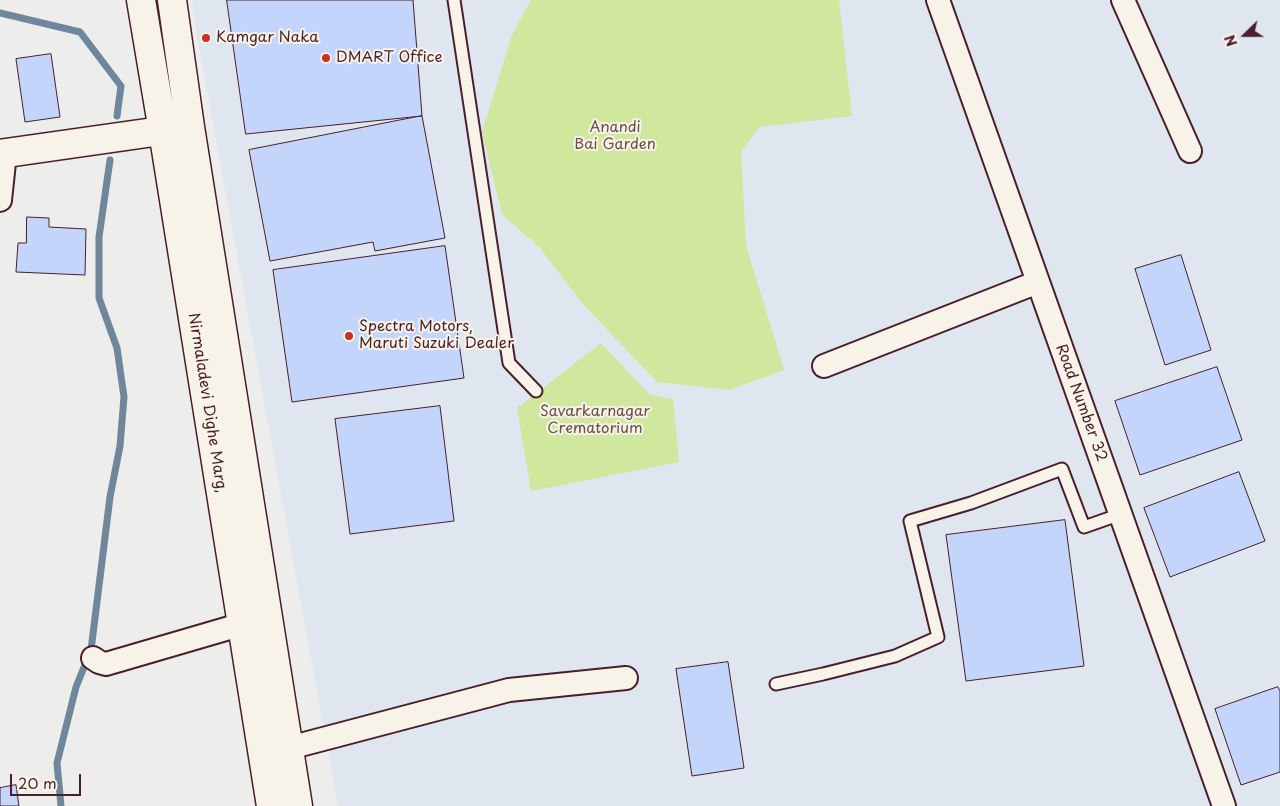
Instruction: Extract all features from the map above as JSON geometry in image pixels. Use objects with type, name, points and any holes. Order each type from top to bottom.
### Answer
[{"type":"main road","name":"Nirmaladevi Dighe Marg,","points":[[141,0],[243,624],[276,750],[298,806]]},
{"type":"main road","name":"Nirmaladevi Dighe Marg,","points":[[172,0],[276,750],[271,806]]},
{"type":"main road","points":[[3,154],[190,127]]},
{"type":"street","name":"Road Number 32","points":[[938,0],[1224,806]]},
{"type":"street","points":[[1123,0],[1190,151]]},
{"type":"street","points":[[0,200],[3,154]]},
{"type":"street","points":[[824,366],[1038,282]]},
{"type":"street","points":[[93,658],[106,664],[243,624]]},
{"type":"street","points":[[276,750],[509,690],[626,678]]},
{"type":"lane","points":[[454,0],[509,363],[536,391]]},
{"type":"lane","points":[[776,684],[895,656],[938,636],[910,522],[971,503],[1062,469],[1084,527],[1121,514]]},
{"type":"shaded area","points":[[192,0],[1280,0],[1280,806],[338,806],[196,31]]},
{"type":"green space","name":"Anandi Bai Garden","points":[[531,0],[839,0],[852,116],[759,127],[741,152],[746,245],[784,370],[729,390],[657,382],[581,302],[540,248],[502,214],[482,132],[512,35]]},
{"type":"green space","name":"Savarkarnagar Crematorium","points":[[601,343],[650,395],[673,399],[679,462],[531,491],[517,408]]},
{"type":"building","name":"DMART Office","points":[[227,0],[413,0],[422,116],[246,134]]},
{"type":"building","points":[[51,54],[60,117],[25,122],[16,59]]},
{"type":"building","points":[[422,116],[445,238],[375,251],[373,242],[270,261],[249,150]]},
{"type":"building","points":[[27,217],[49,218],[49,227],[86,229],[85,275],[16,272],[18,243],[26,243]]},
{"type":"building","points":[[445,246],[464,378],[292,402],[273,270]]},
{"type":"building","points":[[1181,255],[1211,350],[1165,365],[1135,269]]},
{"type":"building","points":[[1217,367],[1242,440],[1140,475],[1115,401]]},
{"type":"building","points":[[440,406],[454,521],[350,534],[335,419]]},
{"type":"building","points":[[1239,472],[1265,541],[1170,577],[1144,508]]},
{"type":"building","points":[[1065,520],[1084,666],[966,681],[946,535]]},
{"type":"building","points":[[728,662],[744,768],[692,776],[676,669]]},
{"type":"building","points":[[1278,687],[1280,691],[1280,772],[1241,785],[1215,709]]},
{"type":"building","points":[[16,785],[19,806],[0,806],[0,788]]},
{"type":"waterway","points":[[0,13],[80,32],[121,86],[117,116]]},
{"type":"waterway","points":[[61,806],[57,763],[76,687],[91,650],[110,497],[120,446],[124,397],[117,348],[99,298],[99,237],[110,160]]},
{"type":"place","name":"Kamgar Naka","points":[[206,38]]},
{"type":"place","name":"DMART Office","points":[[326,58]]},
{"type":"place","name":"Spectra Motors, Maruti Suzuki Dealer","points":[[349,336]]}]
